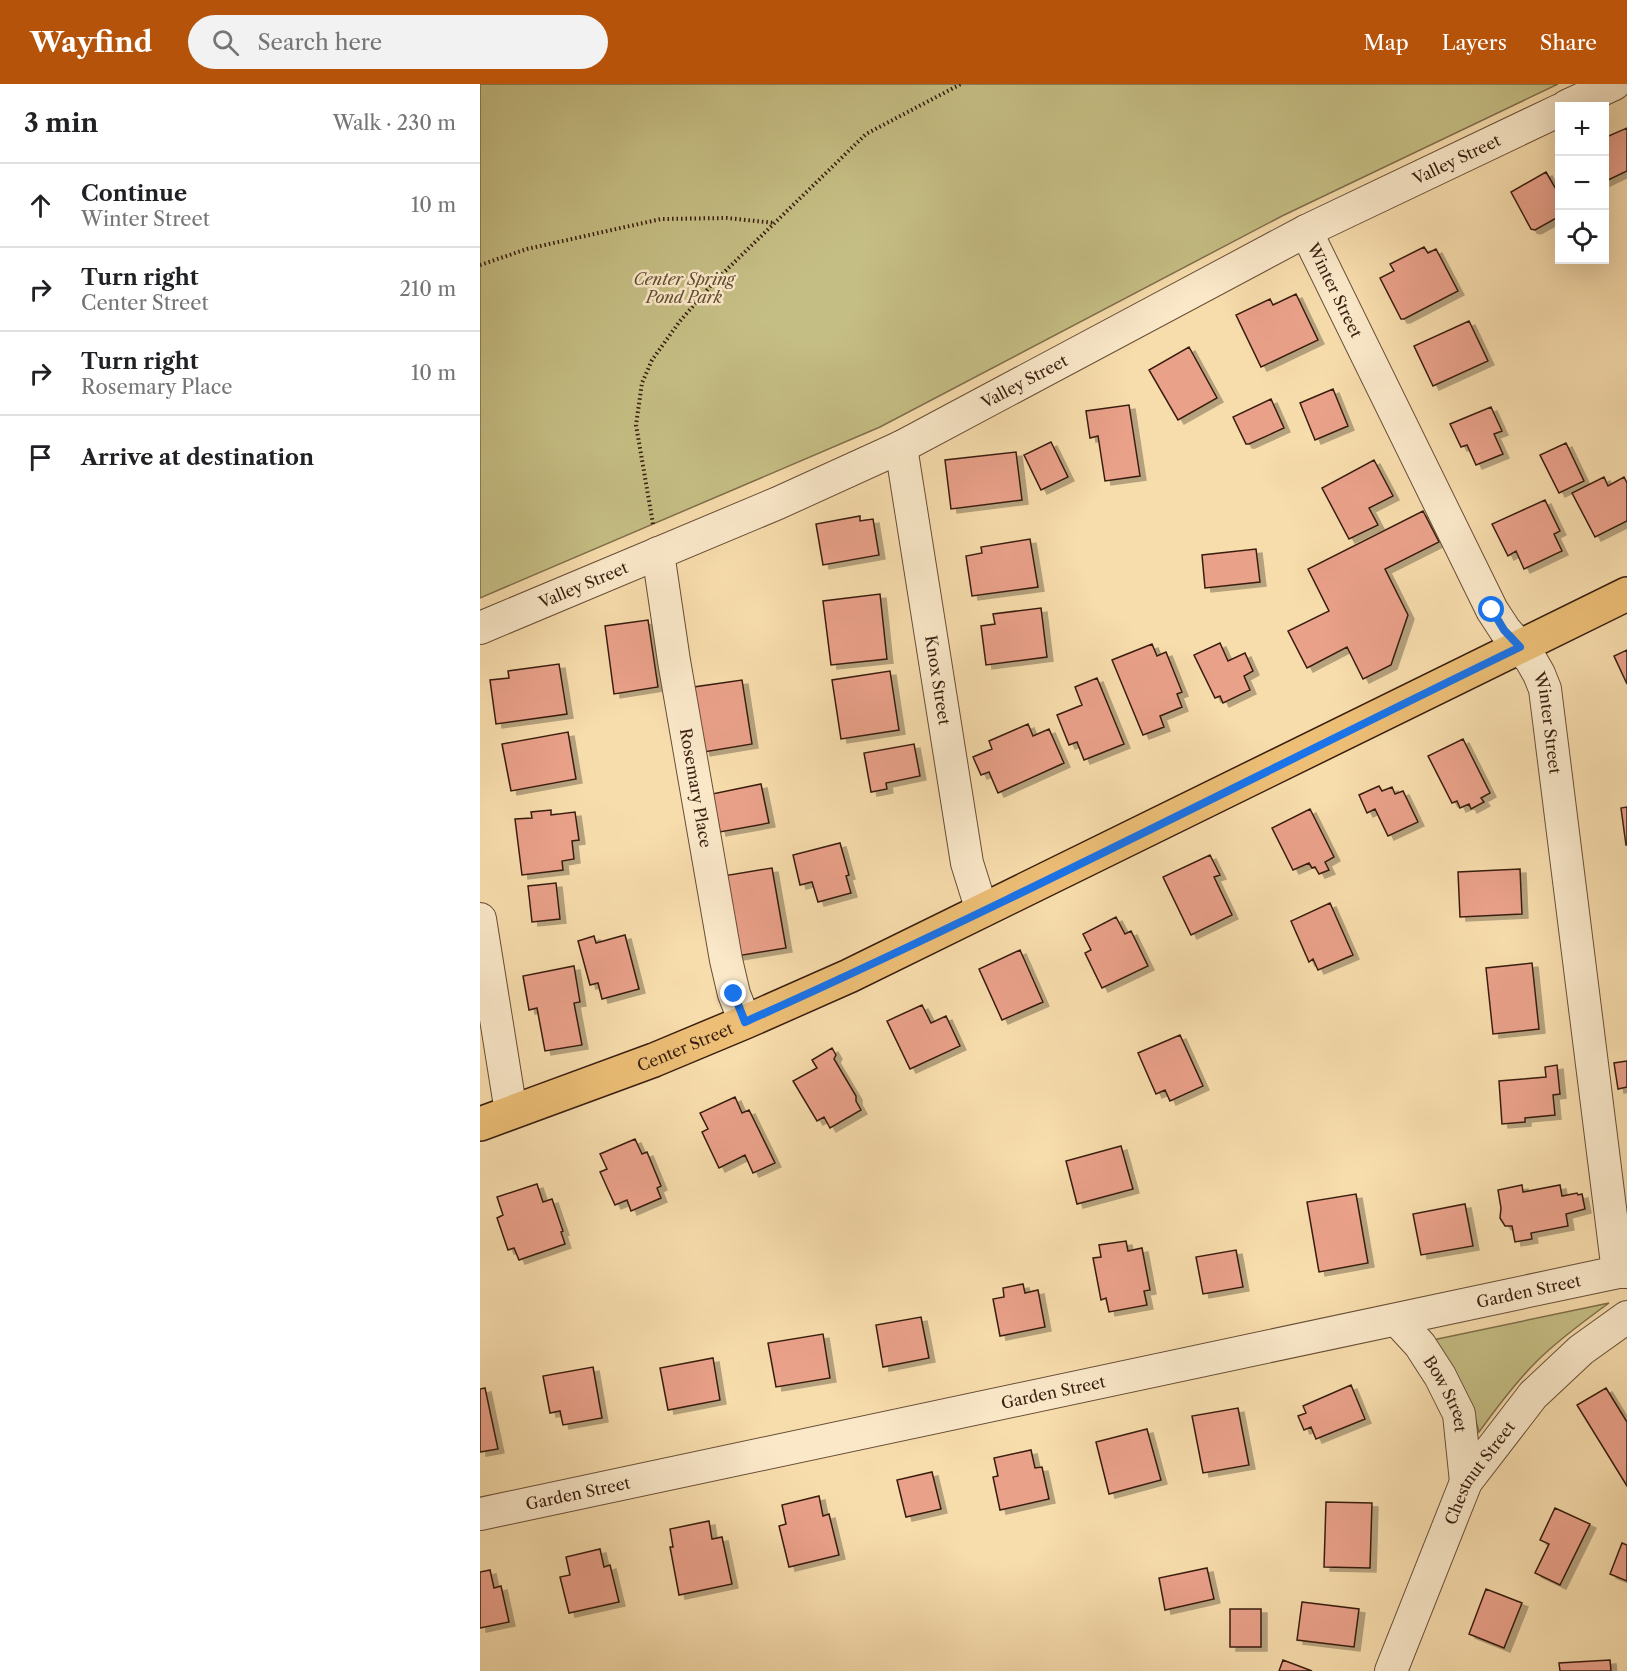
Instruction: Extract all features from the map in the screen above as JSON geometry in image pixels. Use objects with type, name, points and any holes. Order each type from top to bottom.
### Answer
[{"type":"main road","name":"Center Street","points":[[480,1124],[654,1060],[849,976],[1627,594]]},
{"type":"street","points":[[1576,102],[1614,84]]},
{"type":"street","name":"Valley Street","points":[[480,628],[778,503],[901,447],[1306,231],[1555,112]]},
{"type":"street","name":"Winter Street","points":[[1306,231],[1492,610],[1504,630],[1531,660],[1545,689],[1622,1272]]},
{"type":"street","name":"Knox Street","points":[[901,447],[967,863],[982,911]]},
{"type":"street","name":"Rosemary Place","points":[[658,553],[674,661],[730,981],[745,1022]]},
{"type":"street","points":[[480,919],[511,1113]]},
{"type":"street","name":"Garden Street","points":[[480,1514],[1622,1272]]},
{"type":"street","name":"Chestnut Street","points":[[1391,1671],[1466,1482],[1533,1395],[1581,1350],[1627,1317]]},
{"type":"street","name":"Bow Street","points":[[1397,1320],[1420,1344],[1440,1376],[1458,1414],[1466,1482]]},
{"type":"path","points":[[658,553],[636,425],[642,383],[652,360],[680,321],[714,282],[866,134],[961,84]]},
{"type":"path","points":[[480,265],[527,249],[661,219],[728,218],[774,223]]},
{"type":"green space","name":"Center Spring Pond Park","points":[[480,84],[1558,84],[1282,216],[880,427],[480,598]]},
{"type":"green space","points":[[1609,1303],[1562,1338],[1536,1362],[1479,1432],[1460,1382],[1447,1362],[1428,1341]]},
{"type":"building","points":[[1627,128],[1627,171],[1609,180],[1609,156],[1609,136]]},
{"type":"building","points":[[1546,172],[1555,187],[1555,219],[1535,230],[1531,229],[1511,192]]},
{"type":"building","points":[[1424,247],[1428,253],[1436,249],[1458,291],[1401,319],[1380,278],[1394,271],[1390,264]]},
{"type":"building","points":[[1296,294],[1318,340],[1261,367],[1236,315],[1270,299],[1273,305]]},
{"type":"building","points":[[1469,321],[1488,361],[1433,386],[1414,346]]},
{"type":"building","points":[[1189,347],[1217,398],[1178,420],[1149,370]]},
{"type":"building","points":[[1333,389],[1348,426],[1315,440],[1300,403]]},
{"type":"building","points":[[1271,399],[1284,428],[1246,444],[1233,417]]},
{"type":"building","points":[[1129,405],[1140,476],[1105,481],[1098,436],[1090,438],[1086,411]]},
{"type":"building","points":[[1491,407],[1502,431],[1494,434],[1503,454],[1476,465],[1467,445],[1461,447],[1450,424]]},
{"type":"building","points":[[1051,442],[1068,477],[1041,490],[1024,455]]},
{"type":"building","points":[[1566,443],[1584,481],[1559,493],[1540,455]]},
{"type":"building","points":[[1016,452],[1022,500],[951,509],[945,460]]},
{"type":"building","points":[[1374,460],[1393,496],[1369,508],[1378,525],[1349,539],[1322,488]]},
{"type":"building","points":[[1604,477],[1608,486],[1624,477],[1627,483],[1627,521],[1595,537],[1572,493]]},
{"type":"building","points":[[1545,500],[1560,531],[1554,534],[1562,551],[1524,569],[1516,551],[1508,556],[1492,524]]},
{"type":"building","points":[[1423,511],[1439,542],[1385,569],[1408,615],[1391,665],[1363,679],[1347,647],[1307,668],[1288,631],[1329,611],[1308,569]]},
{"type":"building","points":[[860,516],[860,521],[873,519],[879,555],[823,565],[816,524]]},
{"type":"building","points":[[1030,539],[1038,587],[972,596],[966,556],[982,553],[981,547]]},
{"type":"building","points":[[1256,549],[1260,582],[1205,588],[1202,555]]},
{"type":"building","points":[[880,594],[887,659],[831,665],[823,601]]},
{"type":"building","points":[[1041,608],[1047,657],[986,665],[981,626],[995,624],[993,614]]},
{"type":"building","points":[[648,620],[658,687],[614,694],[605,626]]},
{"type":"building","points":[[1220,643],[1228,661],[1245,653],[1253,671],[1244,676],[1250,690],[1223,703],[1220,696],[1215,698],[1194,655]]},
{"type":"building","points":[[1152,644],[1157,656],[1166,652],[1182,692],[1177,694],[1182,707],[1160,716],[1164,727],[1143,735],[1112,660]]},
{"type":"building","points":[[1627,650],[1627,684],[1614,656]]},
{"type":"building","points":[[559,664],[567,714],[496,724],[490,680],[509,678],[508,671]]},
{"type":"building","points":[[890,671],[899,730],[841,739],[832,680]]},
{"type":"building","points":[[1097,678],[1124,744],[1084,760],[1077,742],[1069,745],[1057,715],[1082,705],[1075,687]]},
{"type":"building","points":[[742,680],[752,744],[704,752],[694,687]]},
{"type":"building","points":[[1028,724],[1033,736],[1049,729],[1064,763],[998,793],[989,772],[981,775],[973,757],[992,749],[989,741]]},
{"type":"building","points":[[568,732],[576,779],[511,791],[502,744]]},
{"type":"building","points":[[1463,739],[1490,793],[1481,798],[1484,802],[1471,809],[1469,804],[1460,808],[1457,801],[1452,803],[1428,756]]},
{"type":"building","points":[[914,744],[920,776],[886,783],[887,789],[871,792],[864,753]]},
{"type":"building","points":[[761,784],[769,823],[720,832],[712,794]]},
{"type":"building","points":[[1379,786],[1382,791],[1392,787],[1395,794],[1403,791],[1418,822],[1388,836],[1375,809],[1367,813],[1359,795]]},
{"type":"building","points":[[1627,807],[1627,845],[1626,845],[1621,808]]},
{"type":"building","points":[[1310,809],[1334,857],[1325,862],[1329,870],[1319,874],[1309,863],[1293,870],[1272,828]]},
{"type":"building","points":[[551,810],[551,815],[575,812],[579,840],[572,841],[574,859],[562,861],[563,870],[522,875],[515,819],[532,818],[531,812]]},
{"type":"building","points":[[840,843],[849,875],[846,876],[851,893],[818,902],[812,882],[800,885],[793,855]]},
{"type":"building","points":[[1210,855],[1220,875],[1214,877],[1232,915],[1191,935],[1163,877]]},
{"type":"building","points":[[772,868],[786,948],[737,956],[723,876]]},
{"type":"building","points":[[1520,869],[1522,914],[1460,917],[1458,872]]},
{"type":"building","points":[[556,883],[560,919],[532,922],[528,886]]},
{"type":"building","points":[[1330,903],[1353,955],[1318,970],[1313,959],[1309,962],[1291,921]]},
{"type":"building","points":[[1116,917],[1125,934],[1131,931],[1148,966],[1102,988],[1085,953],[1091,950],[1083,934]]},
{"type":"building","points":[[625,935],[639,989],[602,999],[598,983],[590,985],[578,941],[594,936],[596,943]]},
{"type":"building","points":[[1020,950],[1043,1002],[1002,1020],[979,969]]},
{"type":"building","points":[[1532,963],[1539,1029],[1493,1034],[1486,968]]},
{"type":"building","points":[[574,966],[580,1002],[574,1003],[582,1045],[545,1051],[537,1008],[529,1010],[523,976]]},
{"type":"building","points":[[922,1005],[931,1023],[946,1016],[960,1046],[910,1069],[887,1021]]},
{"type":"building","points":[[1180,1035],[1203,1086],[1170,1101],[1165,1090],[1156,1094],[1138,1053]]},
{"type":"building","points":[[832,1048],[836,1055],[834,1059],[856,1096],[861,1110],[830,1128],[824,1117],[817,1121],[793,1081],[817,1068],[812,1060]]},
{"type":"building","points":[[1627,1061],[1627,1087],[1618,1089],[1614,1063]]},
{"type":"building","points":[[1557,1065],[1560,1094],[1553,1095],[1555,1115],[1525,1118],[1525,1122],[1502,1124],[1499,1081],[1546,1077],[1545,1067]]},
{"type":"building","points":[[735,1097],[742,1113],[749,1110],[775,1163],[753,1173],[745,1155],[719,1168],[702,1132],[708,1129],[700,1113]]},
{"type":"building","points":[[635,1139],[642,1154],[647,1152],[661,1186],[657,1188],[661,1198],[631,1211],[627,1200],[615,1205],[600,1172],[607,1169],[600,1154]]},
{"type":"building","points":[[1121,1146],[1133,1189],[1077,1204],[1066,1161]]},
{"type":"building","points":[[537,1184],[543,1202],[552,1199],[565,1244],[519,1260],[514,1248],[508,1250],[497,1218],[503,1215],[497,1197]]},
{"type":"building","points":[[1522,1185],[1523,1192],[1560,1185],[1562,1196],[1582,1194],[1585,1209],[1566,1214],[1568,1226],[1531,1233],[1532,1239],[1515,1242],[1512,1226],[1505,1226],[1500,1218],[1498,1190]]},
{"type":"building","points":[[1356,1194],[1368,1263],[1319,1272],[1307,1202]]},
{"type":"building","points":[[1465,1204],[1473,1246],[1421,1255],[1413,1214]]},
{"type":"building","points":[[1126,1241],[1128,1251],[1142,1248],[1150,1290],[1144,1291],[1147,1305],[1109,1312],[1106,1298],[1101,1300],[1093,1258],[1101,1257],[1099,1245]]},
{"type":"building","points":[[1236,1250],[1243,1287],[1203,1294],[1196,1257]]},
{"type":"building","points":[[1023,1284],[1025,1293],[1038,1290],[1045,1327],[1000,1336],[993,1299],[1004,1297],[1003,1288]]},
{"type":"building","points":[[921,1317],[929,1358],[883,1367],[876,1325]]},
{"type":"building","points":[[823,1334],[830,1378],[776,1387],[768,1343]]},
{"type":"building","points":[[713,1358],[720,1400],[668,1410],[660,1368]]},
{"type":"building","points":[[593,1367],[602,1418],[563,1425],[560,1411],[550,1413],[543,1376]]},
{"type":"building","points":[[1351,1385],[1365,1419],[1316,1439],[1311,1427],[1304,1430],[1298,1416],[1306,1413],[1303,1406]]},
{"type":"building","points":[[485,1388],[498,1449],[480,1452],[480,1389]]},
{"type":"building","points":[[1606,1388],[1627,1422],[1627,1486],[1577,1405]]},
{"type":"building","points":[[1238,1408],[1249,1465],[1203,1473],[1192,1416]]},
{"type":"building","points":[[1147,1429],[1161,1480],[1109,1494],[1096,1442]]},
{"type":"building","points":[[1031,1450],[1035,1468],[1042,1467],[1049,1499],[1000,1510],[993,1477],[998,1476],[994,1458]]},
{"type":"building","points":[[932,1472],[941,1509],[906,1517],[897,1480]]},
{"type":"building","points":[[819,1496],[823,1516],[829,1514],[839,1555],[789,1567],[779,1526],[786,1524],[782,1505]]},
{"type":"building","points":[[1326,1502],[1372,1503],[1370,1568],[1324,1567]]},
{"type":"building","points":[[1555,1508],[1590,1524],[1560,1585],[1535,1573],[1549,1544],[1540,1540]]},
{"type":"building","points":[[709,1521],[712,1539],[722,1537],[732,1584],[679,1595],[670,1547],[673,1547],[670,1529]]},
{"type":"building","points":[[1622,1543],[1627,1545],[1627,1581],[1610,1574]]},
{"type":"building","points":[[600,1549],[604,1567],[610,1565],[619,1602],[569,1613],[560,1577],[570,1575],[566,1557]]},
{"type":"building","points":[[1207,1568],[1214,1599],[1165,1610],[1159,1578]]},
{"type":"building","points":[[490,1570],[494,1588],[501,1586],[509,1622],[480,1628],[480,1572]]},
{"type":"building","points":[[1486,1589],[1522,1603],[1504,1648],[1469,1634]]},
{"type":"building","points":[[1302,1602],[1359,1609],[1354,1647],[1297,1640]]},
{"type":"building","points":[[1230,1609],[1261,1609],[1261,1647],[1230,1647]]},
{"type":"building","points":[[1283,1660],[1312,1671],[1279,1671]]},
{"type":"building","points":[[1610,1660],[1611,1671],[1560,1671],[1559,1663]]},
{"type":"route","points":[[734,994],[745,1022],[792,1002],[1520,647],[1504,630],[1492,610]]}]
